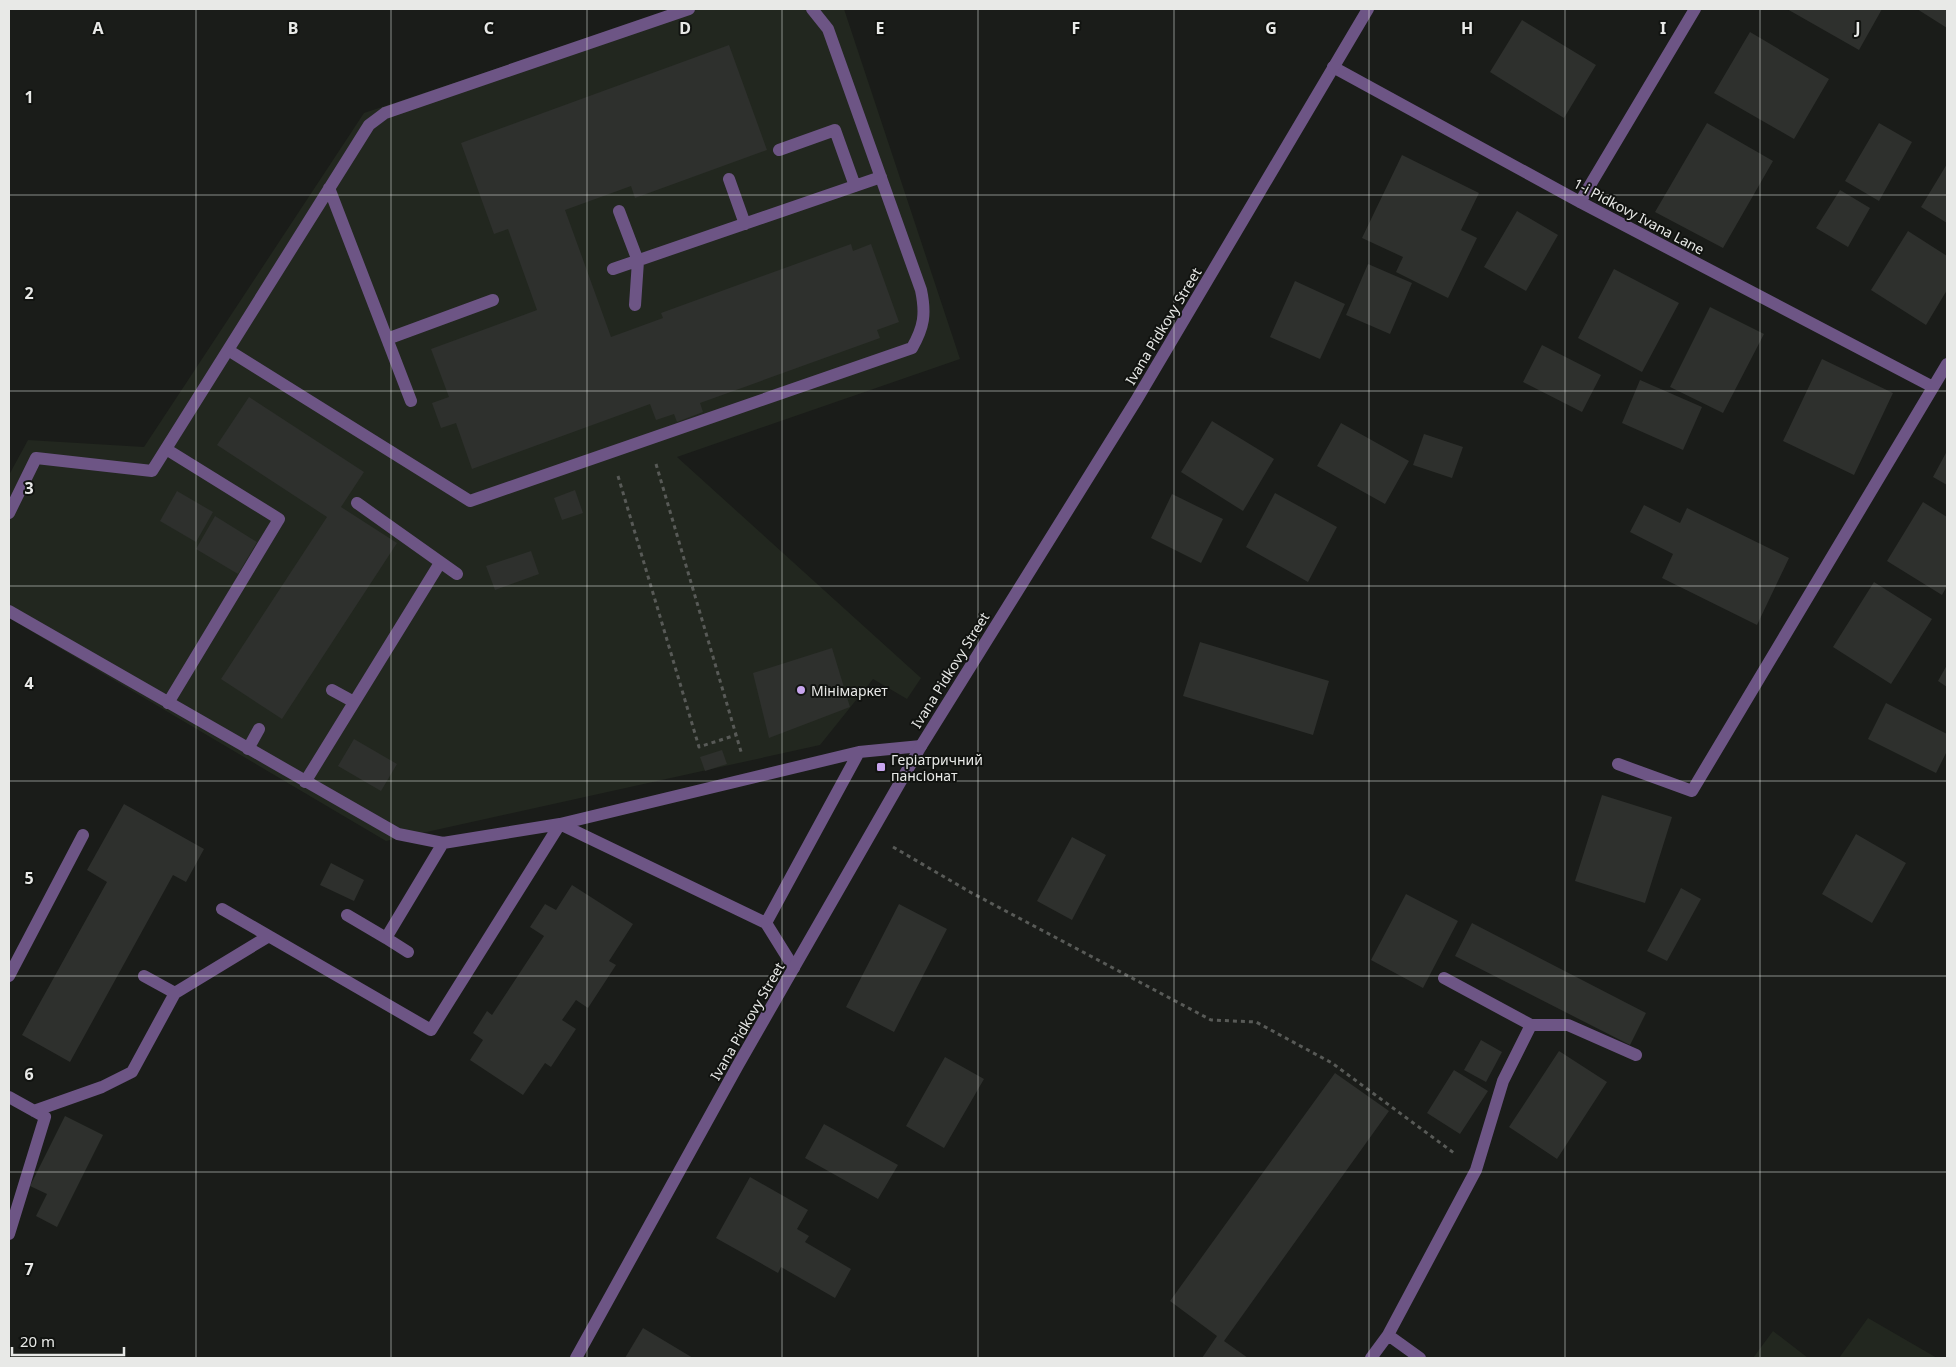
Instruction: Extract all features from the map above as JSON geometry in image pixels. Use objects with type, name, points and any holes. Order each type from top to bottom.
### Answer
[{"type":"street","points":[[9,513],[36,458],[152,472],[369,125],[384,113],[689,9]]},
{"type":"street","points":[[228,350],[470,501],[912,348],[921,331],[925,308],[921,290],[828,29],[812,9]]},
{"type":"street","name":"Ivana Pidkovy Street","points":[[576,1358],[738,1065],[921,746],[1137,399],[1368,9]]},
{"type":"street","points":[[1580,202],[1695,9]]},
{"type":"street","name":"1-i Pidkovy Ivana Lane","points":[[1333,67],[1580,202],[1933,387]]},
{"type":"street","points":[[779,150],[835,130],[855,186]]},
{"type":"street","points":[[613,269],[881,177]]},
{"type":"street","points":[[729,179],[745,224]]},
{"type":"street","points":[[329,188],[411,401]]},
{"type":"street","points":[[619,211],[638,261],[636,305]]},
{"type":"street","points":[[387,340],[493,300]]},
{"type":"street","points":[[1618,764],[1692,791],[1947,364]]},
{"type":"street","points":[[166,449],[279,519],[168,702]]},
{"type":"street","points":[[357,504],[457,574]]},
{"type":"street","points":[[305,782],[440,563]]},
{"type":"street","points":[[9,611],[398,834],[443,843],[560,824],[859,752],[921,746]]},
{"type":"street","points":[[332,690],[354,702]]},
{"type":"street","points":[[248,749],[260,729]]},
{"type":"street","points":[[766,923],[859,752]]},
{"type":"street","points":[[560,824],[766,923],[794,968]]},
{"type":"street","points":[[222,909],[432,1030],[560,824]]},
{"type":"street","points":[[9,976],[83,835]]},
{"type":"street","points":[[386,938],[443,843]]},
{"type":"street","points":[[347,915],[408,952]]},
{"type":"street","points":[[34,1111],[102,1087],[132,1072],[175,993],[269,936]]},
{"type":"street","points":[[144,976],[175,993]]},
{"type":"street","points":[[1444,978],[1531,1025],[1568,1025],[1636,1055]]},
{"type":"street","points":[[1371,1358],[1388,1335],[1476,1170],[1503,1081],[1531,1025]]},
{"type":"street","points":[[9,1097],[45,1117],[9,1234]]},
{"type":"street","points":[[1388,1335],[1420,1358]]},
{"type":"path","points":[[648,439],[749,778]]},
{"type":"path","points":[[611,452],[698,747],[736,735]]},
{"type":"path","points":[[871,834],[970,892],[1211,1020],[1256,1022],[1332,1063],[1476,1170]]},
{"type":"shaded area","points":[[676,9],[844,9],[960,359],[677,457],[921,678],[907,699],[873,679],[820,745],[386,841],[9,618],[9,475],[28,440],[144,447],[364,113]]},
{"type":"shaded area","points":[[1868,1318],[1937,1358],[1839,1358]]},
{"type":"shaded area","points":[[1773,1331],[1808,1358],[1753,1358]]},
{"type":"building","points":[[1787,9],[1882,9],[1859,50]]},
{"type":"building","points":[[1917,9],[1947,9],[1947,28]]},
{"type":"building","points":[[1522,20],[1596,65],[1564,118],[1490,72]]},
{"type":"building","points":[[1750,32],[1829,79],[1794,139],[1714,93]]},
{"type":"building","points":[[729,45],[767,150],[635,198],[631,186],[565,210],[611,337],[663,318],[661,313],[851,244],[853,251],[871,244],[899,322],[877,330],[880,338],[700,403],[703,412],[677,422],[674,414],[656,420],[650,404],[472,469],[456,423],[441,428],[432,403],[449,397],[431,349],[537,310],[508,229],[494,234],[461,143]]},
{"type":"building","points":[[1707,123],[1773,161],[1723,248],[1655,212]]},
{"type":"building","points":[[1879,123],[1912,142],[1879,201],[1845,181]]},
{"type":"building","points":[[1402,155],[1479,193],[1461,230],[1477,238],[1448,298],[1396,272],[1403,257],[1362,238]]},
{"type":"building","points":[[1947,164],[1947,223],[1921,207]]},
{"type":"building","points":[[1840,190],[1870,208],[1848,247],[1816,228]]},
{"type":"building","points":[[1517,211],[1558,235],[1526,291],[1484,267]]},
{"type":"building","points":[[1908,231],[1947,256],[1947,290],[1926,325],[1871,290]]},
{"type":"building","points":[[1368,264],[1412,283],[1390,334],[1346,315]]},
{"type":"building","points":[[1614,269],[1679,303],[1642,372],[1578,338]]},
{"type":"building","points":[[1295,281],[1345,304],[1320,359],[1270,337]]},
{"type":"building","points":[[1710,307],[1764,334],[1723,413],[1670,387]]},
{"type":"building","points":[[1542,345],[1601,375],[1582,412],[1523,382]]},
{"type":"building","points":[[1822,359],[1893,393],[1854,475],[1783,441]]},
{"type":"building","points":[[1640,380],[1702,407],[1683,450],[1622,423]]},
{"type":"building","points":[[249,397],[364,472],[341,507],[397,543],[282,719],[221,679],[327,517],[217,445]]},
{"type":"building","points":[[1212,421],[1274,459],[1243,511],[1181,472]]},
{"type":"building","points":[[1341,423],[1409,461],[1385,504],[1317,466]]},
{"type":"building","points":[[1424,434],[1463,447],[1452,478],[1413,465]]},
{"type":"building","points":[[1947,451],[1947,485],[1933,477]]},
{"type":"building","points":[[575,490],[583,513],[562,520],[554,498]]},
{"type":"building","points":[[177,491],[213,512],[196,542],[160,521]]},
{"type":"building","points":[[1275,493],[1337,527],[1308,582],[1246,547]]},
{"type":"building","points":[[1172,494],[1223,519],[1201,563],[1151,538]]},
{"type":"building","points":[[1923,502],[1947,517],[1947,586],[1942,595],[1887,561]]},
{"type":"building","points":[[1644,505],[1680,523],[1687,508],[1789,558],[1757,625],[1662,578],[1673,554],[1630,532]]},
{"type":"building","points":[[215,516],[257,542],[238,574],[196,549]]},
{"type":"building","points":[[531,551],[539,574],[495,590],[486,566]]},
{"type":"building","points":[[1874,582],[1932,619],[1891,684],[1833,647]]},
{"type":"building","points":[[1200,642],[1329,681],[1313,735],[1183,696]]},
{"type":"building","name":"Мінімаркет","points":[[832,648],[850,707],[769,738],[753,673]]},
{"type":"building","points":[[1947,665],[1947,687],[1938,681]]},
{"type":"building","points":[[1886,703],[1947,734],[1947,751],[1936,773],[1868,739]]},
{"type":"building","points":[[354,739],[397,764],[381,791],[338,766]]},
{"type":"building","points":[[722,750],[727,764],[705,771],[700,757]]},
{"type":"building","points":[[1602,795],[1672,817],[1645,903],[1575,881]]},
{"type":"building","points":[[124,804],[204,849],[186,882],[173,875],[70,1062],[22,1035],[107,882],[87,870]]},
{"type":"building","points":[[1856,834],[1906,863],[1872,923],[1822,894]]},
{"type":"building","points":[[1072,837],[1106,855],[1072,920],[1037,901]]},
{"type":"building","points":[[331,863],[364,880],[354,901],[320,885]]},
{"type":"building","points":[[572,885],[633,924],[609,961],[616,965],[588,1008],[576,1000],[562,1020],[576,1029],[551,1067],[545,1063],[523,1095],[470,1060],[483,1040],[473,1033],[487,1011],[492,1015],[544,936],[530,927],[545,904],[556,910]]},
{"type":"building","points":[[1681,888],[1701,899],[1667,961],[1647,951]]},
{"type":"building","points":[[1406,894],[1458,921],[1423,988],[1371,960]]},
{"type":"building","points":[[899,904],[947,929],[894,1032],[846,1007]]},
{"type":"building","points":[[1472,923],[1646,1013],[1630,1045],[1455,956]]},
{"type":"building","points":[[1481,1040],[1502,1052],[1486,1082],[1464,1070]]},
{"type":"building","points":[[1559,1051],[1607,1082],[1557,1159],[1509,1127]]},
{"type":"building","points":[[945,1057],[984,1079],[944,1148],[906,1126]]},
{"type":"building","points":[[1454,1070],[1488,1091],[1460,1134],[1427,1113]]},
{"type":"building","points":[[1335,1073],[1389,1111],[1224,1341],[1248,1358],[1202,1358],[1217,1336],[1170,1301]]},
{"type":"building","points":[[65,1116],[103,1135],[57,1227],[36,1216],[47,1194],[30,1186]]},
{"type":"building","points":[[824,1124],[898,1165],[878,1199],[805,1158]]},
{"type":"building","points":[[750,1177],[808,1210],[797,1229],[809,1236],[805,1242],[851,1269],[835,1298],[781,1267],[778,1273],[716,1238]]},
{"type":"building","points":[[643,1328],[693,1358],[625,1358]]},
{"type":"place","name":"Мінімаркет","points":[[801,690]]},
{"type":"place","name":"Геріатричний пансіонат","points":[[881,767]]}]
